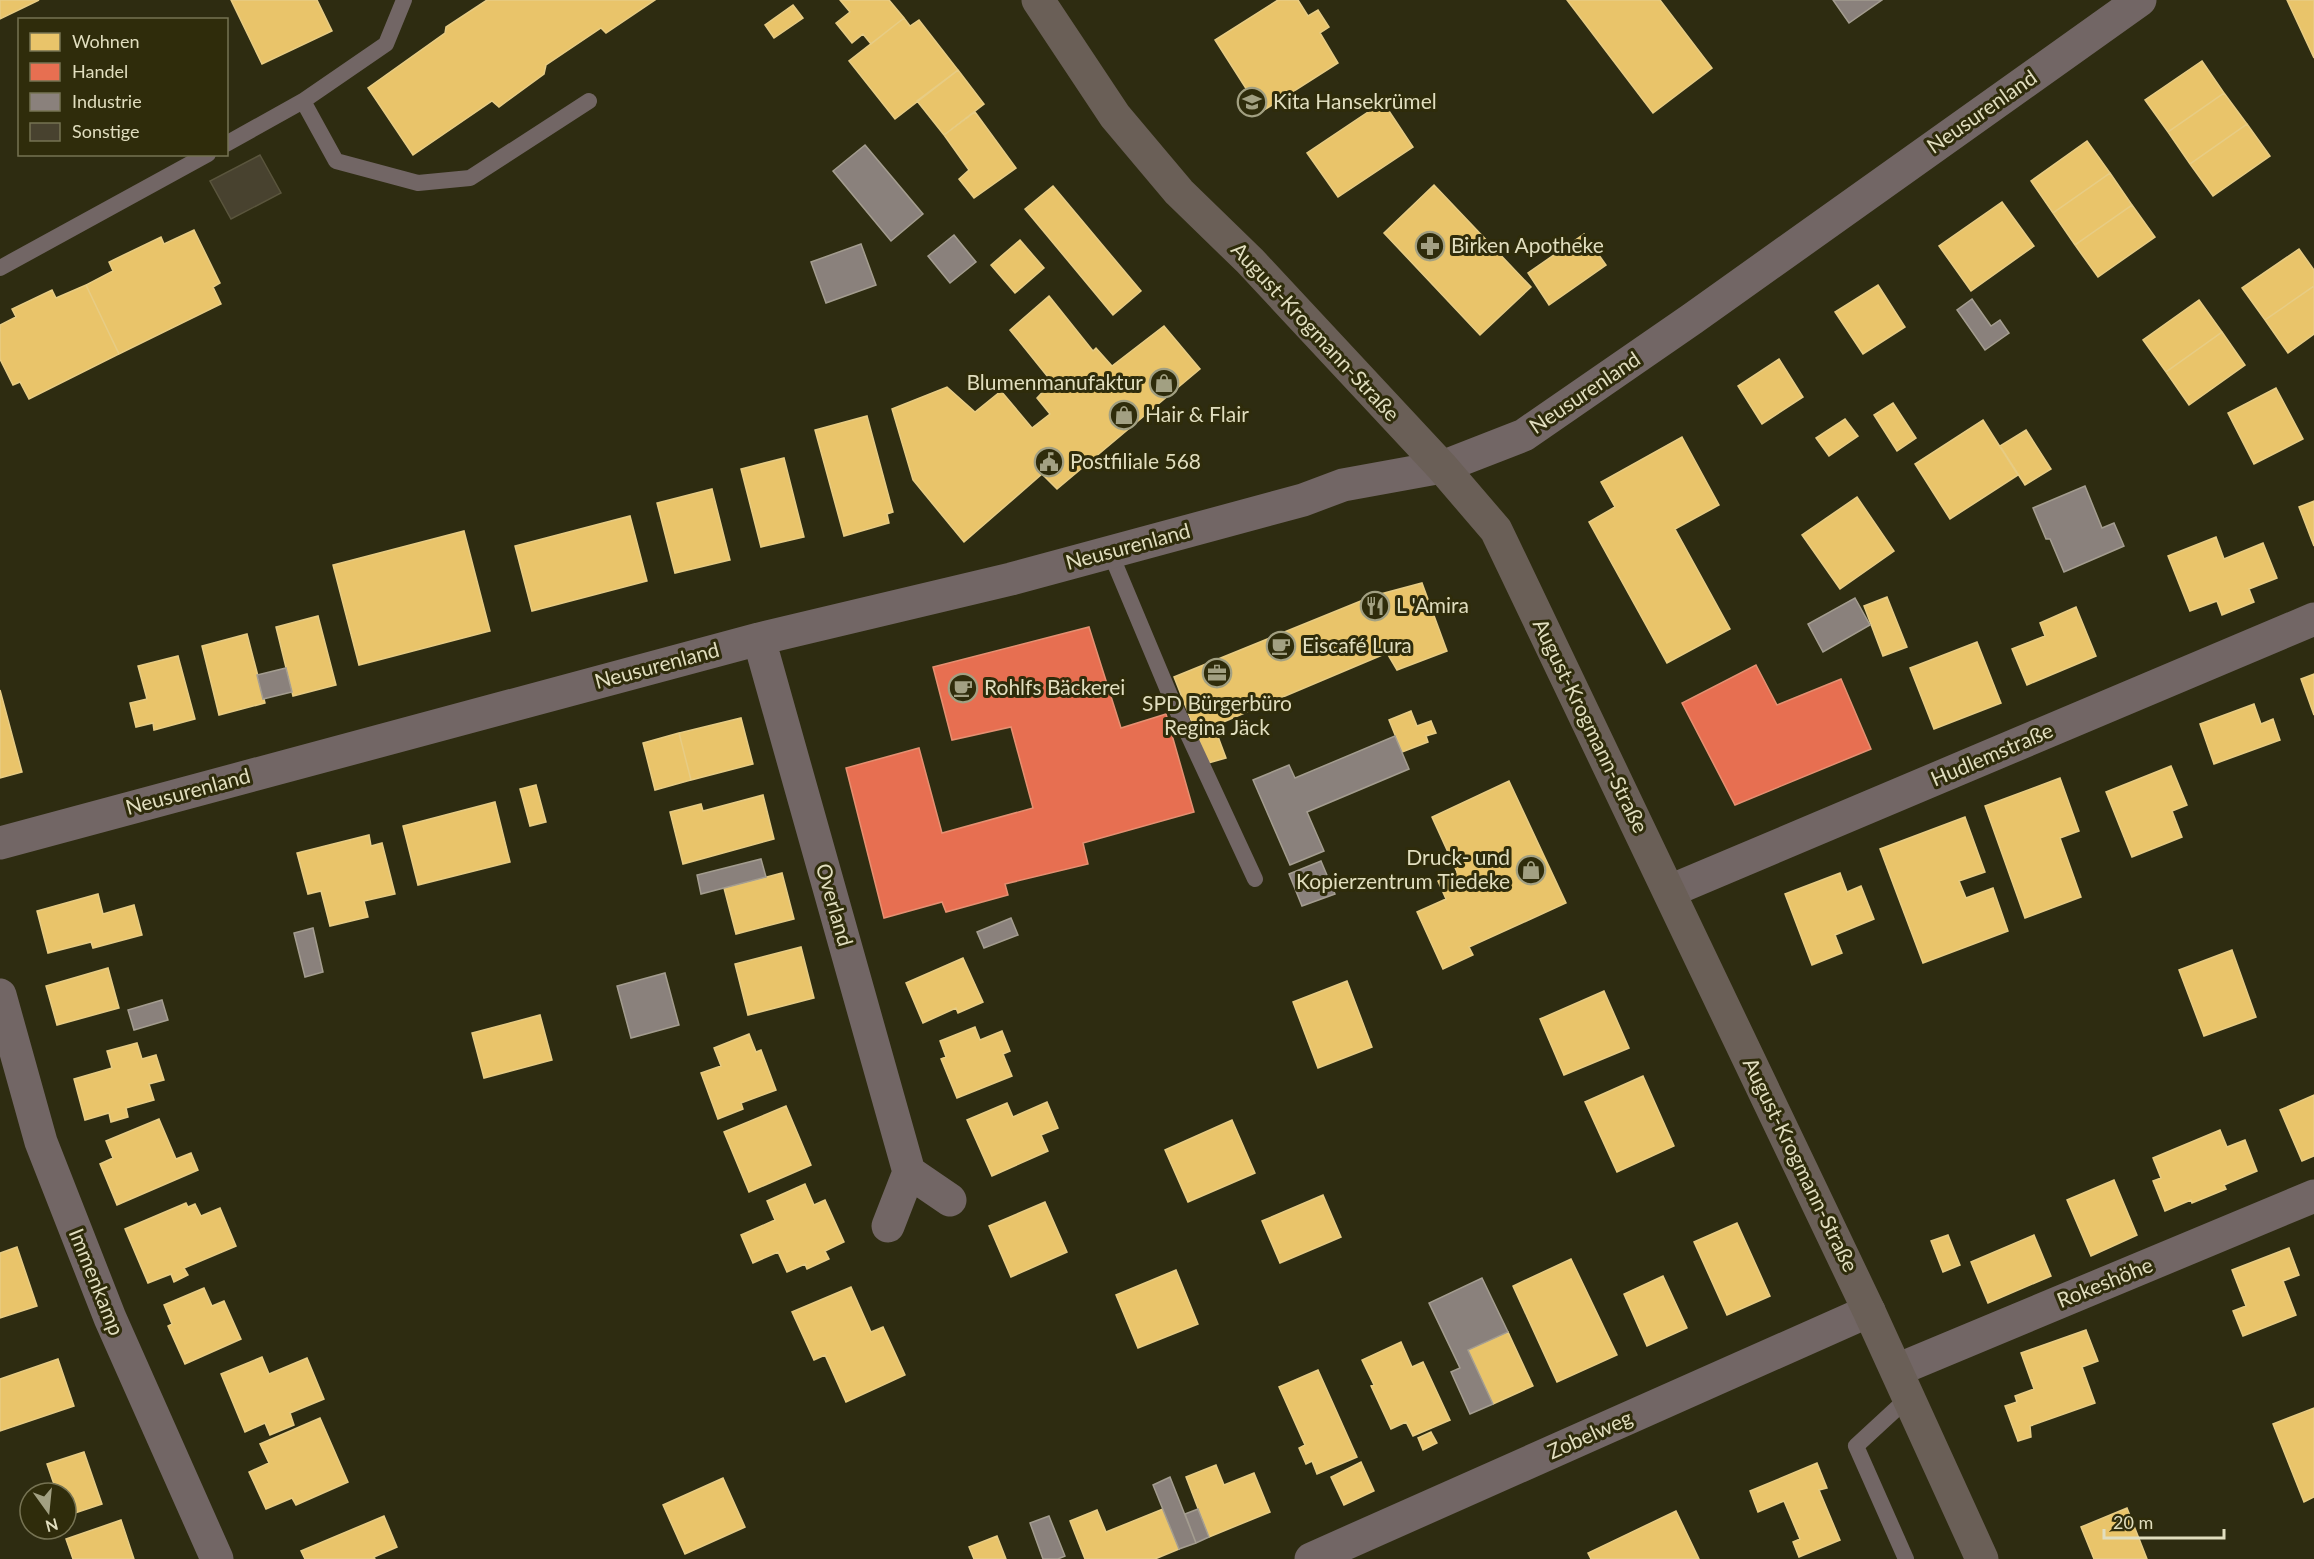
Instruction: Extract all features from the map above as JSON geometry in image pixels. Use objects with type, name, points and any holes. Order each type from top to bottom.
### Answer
[{"type":"main road","name":"August-Krogmann-Straße","points":[[1038,0],[1115,116],[1179,192],[1250,261],[1442,467],[1496,530],[1869,1311],[1982,1559]]},
{"type":"street","name":"Neusurenland","points":[[0,843],[759,639],[1011,579],[1303,500],[1343,485],[1442,467],[1524,435],[1692,319],[2140,0]]},
{"type":"street","name":"Hudlemstraße","points":[[1670,891],[2314,619]]},
{"type":"street","name":"Overland","points":[[759,639],[909,1172]]},
{"type":"street","name":"Immenkamp","points":[[0,995],[45,1153],[110,1318],[217,1559]]},
{"type":"street","points":[[888,1226],[909,1172],[950,1200]]},
{"type":"street","name":"Rokeshöhe","points":[[1903,1384],[2314,1196]]},
{"type":"street","name":"Zobelweg","points":[[1311,1559],[1869,1311]]},
{"type":"lane","points":[[228,143],[303,101],[386,44],[404,0]]},
{"type":"lane","points":[[303,101],[336,161],[418,183],[470,177],[589,101]]},
{"type":"lane","points":[[0,268],[204,156]]},
{"type":"lane","points":[[1110,552],[1172,700],[1255,879]]},
{"type":"lane","points":[[1903,1384],[1856,1446],[1906,1559]]},
{"type":"building: Wohnen","points":[[0,0],[39,0],[0,19]]},
{"type":"building: Wohnen","points":[[231,0],[317,0],[332,31],[262,64]]},
{"type":"building: Wohnen","points":[[487,0],[655,0],[606,33],[601,28],[546,65],[544,74],[499,107],[492,101],[413,155],[368,88],[445,33],[446,27]]},
{"type":"building: Wohnen","points":[[840,0],[889,0],[904,18],[871,44],[863,34],[852,43],[836,23],[850,12]]},
{"type":"building: Wohnen","points":[[1278,0],[1298,0],[1308,16],[1318,10],[1329,27],[1320,33],[1338,63],[1261,112],[1215,40]]},
{"type":"building: Wohnen","points":[[1567,0],[1660,0],[1712,68],[1653,113]]},
{"type":"building: Wohnen","points":[[2287,0],[2314,0],[2314,58]]},
{"type":"building: Wohnen","points":[[793,5],[803,18],[774,38],[765,25]]},
{"type":"building: Wohnen","points":[[904,18],[910,26],[919,20],[958,70],[895,119],[849,61]]},
{"type":"building: Wohnen","points":[[2202,61],[2224,93],[2168,132],[2145,100]]},
{"type":"building: Wohnen","points":[[958,70],[984,104],[944,135],[917,101]]},
{"type":"building: Wohnen","points":[[2224,93],[2247,124],[2190,164],[2168,132]]},
{"type":"building: Wohnen","points":[[1383,102],[1413,147],[1338,197],[1307,153]]},
{"type":"building: Wohnen","points":[[975,112],[1016,168],[974,198],[959,179],[969,170],[944,135]]},
{"type":"building: Wohnen","points":[[2247,124],[2270,156],[2213,196],[2190,164]]},
{"type":"building: Wohnen","points":[[2087,141],[2110,173],[2053,213],[2031,181]]},
{"type":"building: Wohnen","points":[[2110,173],[2132,205],[2075,245],[2053,213]]},
{"type":"building: Wohnen","points":[[1434,185],[1531,287],[1480,335],[1384,233]]},
{"type":"building: Wohnen","points":[[1053,186],[1141,291],[1113,315],[1025,209]]},
{"type":"building: Wohnen","points":[[2002,202],[2034,246],[1971,291],[1939,246]]},
{"type":"building: Wohnen","points":[[2132,205],[2155,237],[2098,277],[2075,245]]},
{"type":"building: Wohnen","points":[[194,230],[220,283],[213,287],[221,304],[119,354],[86,285],[113,271],[109,262],[161,237],[164,244]]},
{"type":"building: Wohnen","points":[[1584,234],[1606,265],[1549,305],[1528,273]]},
{"type":"building: Wohnen","points":[[1020,240],[1044,268],[1015,293],[991,265]]},
{"type":"building: Wohnen","points":[[2299,249],[2314,270],[2314,286],[2265,320],[2242,288]]},
{"type":"building: Wohnen","points":[[86,285],[119,354],[29,399],[20,382],[13,385],[0,359],[0,325],[16,317],[12,309],[52,290],[56,298]]},
{"type":"building: Wohnen","points":[[1878,285],[1905,327],[1863,354],[1835,312]]},
{"type":"building: Wohnen","points":[[2314,286],[2314,334],[2288,353],[2265,320]]},
{"type":"building: Wohnen","points":[[1049,296],[1093,351],[1096,348],[1112,366],[1164,326],[1200,369],[1057,489],[1042,474],[964,542],[913,480],[892,409],[947,387],[975,412],[1001,391],[1032,428],[1050,414],[1037,398],[1052,382],[1010,330]]},
{"type":"building: Wohnen","points":[[2199,300],[2222,332],[2166,372],[2143,340]]},
{"type":"building: Wohnen","points":[[2222,332],[2245,365],[2189,405],[2166,372]]},
{"type":"building: Wohnen","points":[[1779,359],[1803,397],[1762,424],[1738,386]]},
{"type":"building: Wohnen","points":[[2276,388],[2303,439],[2254,464],[2228,413]]},
{"type":"building: Wohnen","points":[[1893,403],[1916,438],[1897,451],[1874,415]]},
{"type":"building: Wohnen","points":[[867,416],[893,512],[887,514],[889,523],[844,536],[815,430]]},
{"type":"building: Wohnen","points":[[1845,419],[1858,436],[1829,456],[1816,438]]},
{"type":"building: Wohnen","points":[[1983,420],[2018,475],[1950,519],[1915,464]]},
{"type":"building: Wohnen","points":[[2026,430],[2051,469],[2025,485],[2000,446]]},
{"type":"building: Wohnen","points":[[1682,437],[1719,505],[1675,529],[1730,629],[1667,663],[1589,522],[1615,507],[1601,482]]},
{"type":"building: Wohnen","points":[[784,458],[804,537],[761,547],[741,469]]},
{"type":"building: Wohnen","points":[[712,489],[730,560],[675,573],[657,503]]},
{"type":"building: Wohnen","points":[[1857,497],[1894,551],[1840,589],[1802,535]]},
{"type":"building: Wohnen","points":[[2314,501],[2314,546],[2299,507]]},
{"type":"building: Wohnen","points":[[630,516],[647,581],[532,611],[515,546]]},
{"type":"building: Wohnen","points":[[464,531],[490,631],[359,665],[333,565]]},
{"type":"building: Wohnen","points":[[2216,537],[2224,559],[2263,543],[2277,578],[2249,589],[2254,602],[2222,615],[2217,601],[2190,611],[2168,556]]},
{"type":"building: Wohnen","points":[[1422,583],[1447,651],[1397,670],[1387,653],[1214,726],[1226,758],[1208,763],[1174,677],[1373,596]]},
{"type":"building: Wohnen","points":[[1887,597],[1907,647],[1883,656],[1864,606]]},
{"type":"building: Wohnen","points":[[2076,607],[2096,656],[2027,685],[2012,649],[2045,636],[2040,623]]},
{"type":"building: Wohnen","points":[[318,616],[336,685],[293,696],[276,627]]},
{"type":"building: Wohnen","points":[[247,634],[265,703],[219,715],[202,646]]},
{"type":"building: Wohnen","points":[[1977,642],[2001,703],[1934,729],[1910,668]]},
{"type":"building: Wohnen","points":[[178,656],[195,719],[154,730],[153,723],[136,727],[130,703],[147,699],[138,666]]},
{"type":"building: Wohnen","points":[[2314,674],[2314,715],[2301,679]]},
{"type":"building: Wohnen","points":[[0,690],[22,772],[0,778]]},
{"type":"building: Wohnen","points":[[2254,704],[2261,724],[2273,719],[2280,740],[2214,764],[2200,724]]},
{"type":"building: Wohnen","points":[[1411,711],[1417,726],[1431,721],[1436,733],[1426,736],[1428,742],[1402,752],[1389,720]]},
{"type":"building: Wohnen","points":[[741,718],[753,764],[691,780],[679,733]]},
{"type":"building: Wohnen","points":[[679,733],[691,780],[655,790],[643,743]]},
{"type":"building: Wohnen","points":[[2171,766],[2187,805],[2172,811],[2182,837],[2132,857],[2106,792]]},
{"type":"building: Wohnen","points":[[2060,778],[2079,831],[2060,838],[2081,897],[2025,918],[1985,806]]},
{"type":"building: Wohnen","points":[[1509,781],[1566,903],[1469,947],[1473,955],[1443,969],[1417,912],[1446,899],[1438,881],[1457,872],[1432,817]]},
{"type":"building: Wohnen","points":[[536,785],[546,822],[530,826],[520,789]]},
{"type":"building: Wohnen","points":[[763,795],[774,839],[683,864],[670,812],[701,804],[703,811]]},
{"type":"building: Wohnen","points":[[495,802],[510,862],[418,885],[403,826]]},
{"type":"building: Wohnen","points":[[1965,817],[1985,872],[1959,881],[1966,898],[1993,888],[2008,931],[1923,963],[1880,849]]},
{"type":"building: Wohnen","points":[[369,835],[371,846],[382,843],[395,894],[364,901],[368,917],[330,926],[321,891],[308,894],[297,853]]},
{"type":"building: Wohnen","points":[[782,873],[794,919],[736,934],[724,888]]},
{"type":"building: Wohnen","points":[[1840,873],[1847,892],[1861,886],[1874,919],[1835,935],[1842,953],[1812,965],[1785,894]]},
{"type":"building: Wohnen","points":[[98,894],[103,914],[134,905],[142,935],[93,948],[91,942],[48,953],[37,911]]},
{"type":"building: Wohnen","points":[[801,947],[814,998],[748,1015],[735,964]]},
{"type":"building: Wohnen","points":[[2232,950],[2256,1017],[2204,1036],[2179,970]]},
{"type":"building: Wohnen","points":[[963,958],[983,1002],[958,1013],[956,1008],[923,1023],[906,983]]},
{"type":"building: Wohnen","points":[[108,968],[119,1008],[57,1025],[46,986]]},
{"type":"building: Wohnen","points":[[1347,981],[1372,1047],[1318,1068],[1293,1002]]},
{"type":"building: Wohnen","points":[[1604,991],[1629,1048],[1564,1075],[1540,1019]]},
{"type":"building: Wohnen","points":[[540,1015],[552,1060],[484,1078],[472,1033]]},
{"type":"building: Wohnen","points":[[975,1027],[980,1040],[1002,1031],[1010,1051],[1003,1054],[1012,1076],[957,1098],[941,1059],[946,1057],[940,1041]]},
{"type":"building: Wohnen","points":[[749,1034],[756,1052],[761,1050],[776,1090],[741,1103],[743,1109],[718,1119],[701,1073],[721,1066],[714,1048]]},
{"type":"building: Wohnen","points":[[137,1043],[142,1059],[156,1055],[164,1080],[149,1084],[154,1100],[126,1108],[128,1117],[111,1122],[109,1113],[85,1120],[74,1079],[112,1068],[107,1051]]},
{"type":"building: Wohnen","points":[[1643,1076],[1674,1146],[1617,1172],[1585,1102]]},
{"type":"building: Wohnen","points":[[2314,1095],[2314,1156],[2302,1161],[2280,1110]]},
{"type":"building: Wohnen","points":[[1047,1102],[1058,1128],[1041,1135],[1048,1151],[992,1176],[967,1120],[1007,1103],[1013,1117]]},
{"type":"building: Wohnen","points":[[786,1106],[811,1165],[749,1192],[724,1132]]},
{"type":"building: Wohnen","points":[[159,1119],[176,1159],[191,1153],[198,1170],[117,1205],[100,1164],[113,1158],[106,1141]]},
{"type":"building: Wohnen","points":[[1232,1120],[1255,1173],[1188,1202],[1165,1150]]},
{"type":"building: Wohnen","points":[[2220,1130],[2227,1147],[2245,1140],[2257,1171],[2224,1185],[2226,1189],[2165,1211],[2153,1181],[2161,1178],[2153,1158]]},
{"type":"building: Wohnen","points":[[2114,1180],[2137,1235],[2091,1256],[2067,1200]]},
{"type":"building: Wohnen","points":[[805,1184],[814,1205],[825,1200],[844,1242],[825,1251],[829,1259],[807,1269],[805,1264],[787,1272],[778,1252],[753,1263],[741,1235],[775,1220],[767,1201]]},
{"type":"building: Wohnen","points":[[1323,1195],[1341,1237],[1280,1263],[1262,1221]]},
{"type":"building: Wohnen","points":[[1045,1202],[1067,1252],[1011,1277],[989,1226]]},
{"type":"building: Wohnen","points":[[186,1203],[188,1207],[195,1204],[201,1216],[220,1208],[236,1246],[184,1268],[188,1275],[174,1282],[171,1274],[148,1283],[125,1229]]},
{"type":"building: Wohnen","points":[[1737,1223],[1770,1296],[1727,1315],[1694,1242]]},
{"type":"building: Wohnen","points":[[1948,1235],[1960,1265],[1943,1272],[1931,1241]]},
{"type":"building: Wohnen","points":[[2034,1235],[2051,1276],[1988,1303],[1971,1262]]},
{"type":"building: Wohnen","points":[[17,1247],[37,1306],[0,1318],[0,1253]]},
{"type":"building: Wohnen","points":[[2289,1248],[2299,1275],[2283,1281],[2296,1315],[2243,1336],[2233,1311],[2246,1306],[2232,1270]]},
{"type":"building: Wohnen","points":[[1571,1259],[1617,1355],[1557,1382],[1513,1286]]},
{"type":"building: Wohnen","points":[[1176,1270],[1198,1324],[1138,1348],[1116,1295]]},
{"type":"building: Wohnen","points":[[1663,1276],[1687,1328],[1647,1346],[1624,1294]]},
{"type":"building: Wohnen","points":[[851,1287],[871,1332],[883,1327],[905,1375],[846,1402],[825,1355],[814,1360],[792,1312]]},
{"type":"building: Wohnen","points":[[204,1288],[212,1306],[224,1301],[241,1339],[185,1364],[168,1326],[172,1324],[164,1305]]},
{"type":"building: Wohnen","points":[[2086,1330],[2098,1361],[2082,1367],[2095,1403],[2030,1426],[2031,1437],[2018,1441],[2005,1406],[2017,1402],[2015,1396],[2034,1389],[2021,1353]]},
{"type":"building: Wohnen","points":[[1508,1332],[1533,1386],[1493,1404],[1468,1350]]},
{"type":"building: Wohnen","points":[[1401,1342],[1412,1367],[1423,1362],[1450,1420],[1413,1436],[1406,1422],[1391,1429],[1362,1360]]},
{"type":"building: Wohnen","points":[[262,1357],[269,1374],[307,1358],[324,1399],[290,1413],[294,1425],[270,1435],[265,1423],[245,1432],[221,1374]]},
{"type":"building: Wohnen","points":[[58,1359],[74,1406],[0,1431],[0,1379]]},
{"type":"building: Wohnen","points":[[1318,1370],[1357,1457],[1317,1474],[1312,1461],[1306,1464],[1299,1448],[1305,1445],[1279,1387]]},
{"type":"building: Wohnen","points":[[2314,1408],[2314,1497],[2304,1502],[2273,1424]]},
{"type":"building: Wohnen","points":[[320,1418],[348,1482],[296,1505],[292,1498],[266,1509],[249,1472],[269,1463],[260,1444]]},
{"type":"building: Wohnen","points":[[1431,1432],[1437,1443],[1423,1450],[1418,1438]]},
{"type":"building: Wohnen","points":[[84,1452],[102,1504],[78,1512],[78,1481],[53,1481],[47,1464]]},
{"type":"building: Wohnen","points":[[1361,1462],[1374,1491],[1344,1505],[1331,1477]]},
{"type":"building: Wohnen","points":[[1817,1463],[1827,1488],[1819,1490],[1840,1540],[1799,1557],[1793,1542],[1800,1539],[1784,1501],[1758,1512],[1750,1491]]},
{"type":"building: Wohnen","points":[[1216,1465],[1224,1485],[1254,1473],[1270,1512],[1209,1537],[1186,1477]]},
{"type":"building: Wohnen","points":[[723,1478],[745,1527],[685,1554],[663,1505]]},
{"type":"building: Wohnen","points":[[2127,1508],[2147,1559],[2094,1559],[2081,1527]]},
{"type":"building: Wohnen","points":[[1163,1509],[1179,1549],[1155,1559],[1085,1559],[1070,1521],[1097,1510],[1106,1532]]},
{"type":"building: Wohnen","points":[[1676,1511],[1699,1559],[1591,1559],[1588,1553]]},
{"type":"building: Wohnen","points":[[384,1516],[397,1547],[374,1557],[375,1559],[305,1559],[301,1551]]},
{"type":"building: Wohnen","points":[[121,1520],[134,1559],[73,1559],[67,1541],[78,1541],[78,1535]]},
{"type":"building: Wohnen","points":[[997,1536],[1006,1559],[974,1559],[969,1547]]},
{"type":"building: Handel","points":[[1089,627],[1121,728],[1166,714],[1194,812],[1083,843],[1088,864],[1005,884],[1008,895],[946,912],[942,902],[884,918],[846,768],[919,748],[942,833],[1033,808],[1011,727],[952,740],[933,667]]},
{"type":"building: Handel","points":[[1756,665],[1777,705],[1841,679],[1871,749],[1735,805],[1682,703]]},
{"type":"building: Industrie","points":[[1833,0],[1882,0],[1849,23]]},
{"type":"building: Industrie","points":[[865,145],[923,214],[891,241],[833,171]]},
{"type":"building: Industrie","points":[[954,235],[976,262],[950,283],[928,256]]},
{"type":"building: Industrie","points":[[861,244],[876,285],[826,303],[811,262]]},
{"type":"building: Industrie","points":[[1972,299],[1991,326],[2000,320],[2009,333],[1985,350],[1957,310]]},
{"type":"building: Industrie","points":[[2085,486],[2102,528],[2114,523],[2124,546],[2064,572],[2050,539],[2046,539],[2033,508]]},
{"type":"building: Industrie","points":[[1855,598],[1870,625],[1823,652],[1808,624]]},
{"type":"building: Industrie","points":[[286,668],[292,692],[263,699],[257,675]]},
{"type":"building: Industrie","points":[[1395,736],[1409,769],[1307,812],[1324,851],[1290,865],[1253,780],[1289,765],[1295,778]]},
{"type":"building: Industrie","points":[[761,859],[766,877],[701,894],[697,875]]},
{"type":"building: Industrie","points":[[1321,861],[1335,894],[1302,906],[1289,874]]},
{"type":"building: Industrie","points":[[1011,918],[1018,935],[984,948],[977,932]]},
{"type":"building: Industrie","points":[[313,928],[323,972],[305,977],[294,933]]},
{"type":"building: Industrie","points":[[665,973],[679,1025],[631,1038],[617,986]]},
{"type":"building: Industrie","points":[[162,1000],[168,1020],[134,1030],[128,1010]]},
{"type":"building: Industrie","points":[[1482,1278],[1508,1332],[1468,1350],[1493,1404],[1470,1414],[1451,1372],[1460,1368],[1429,1303]]},
{"type":"building: Industrie","points":[[1170,1477],[1196,1543],[1179,1549],[1153,1485]]},
{"type":"building: Industrie","points":[[1198,1509],[1209,1537],[1196,1543],[1185,1514]]},
{"type":"building: Industrie","points":[[1049,1516],[1065,1556],[1058,1559],[1043,1559],[1030,1523]]},
{"type":"building: Sonstige","points":[[260,155],[281,193],[231,219],[210,181]]},
{"type":"place","name":"Kita Hansekrümel","points":[[1252,102]]},
{"type":"place","name":"Birken Apotheke","points":[[1430,246]]},
{"type":"place","name":"Blumenmanufaktur","points":[[1164,383]]},
{"type":"place","name":"Hair & Flair","points":[[1124,415]]},
{"type":"place","name":"Postfiliale 568","points":[[1049,462]]},
{"type":"place","name":"L 'Amira","points":[[1375,606]]},
{"type":"place","name":"Eiscafé Lura","points":[[1281,646]]},
{"type":"place","name":"SPD Bürgerbüro Regina Jäck","points":[[1217,673]]},
{"type":"place","name":"Rohlfs Bäckerei","points":[[963,688]]},
{"type":"place","name":"Druck- und Kopierzentrum Tiedeke","points":[[1531,870]]}]
